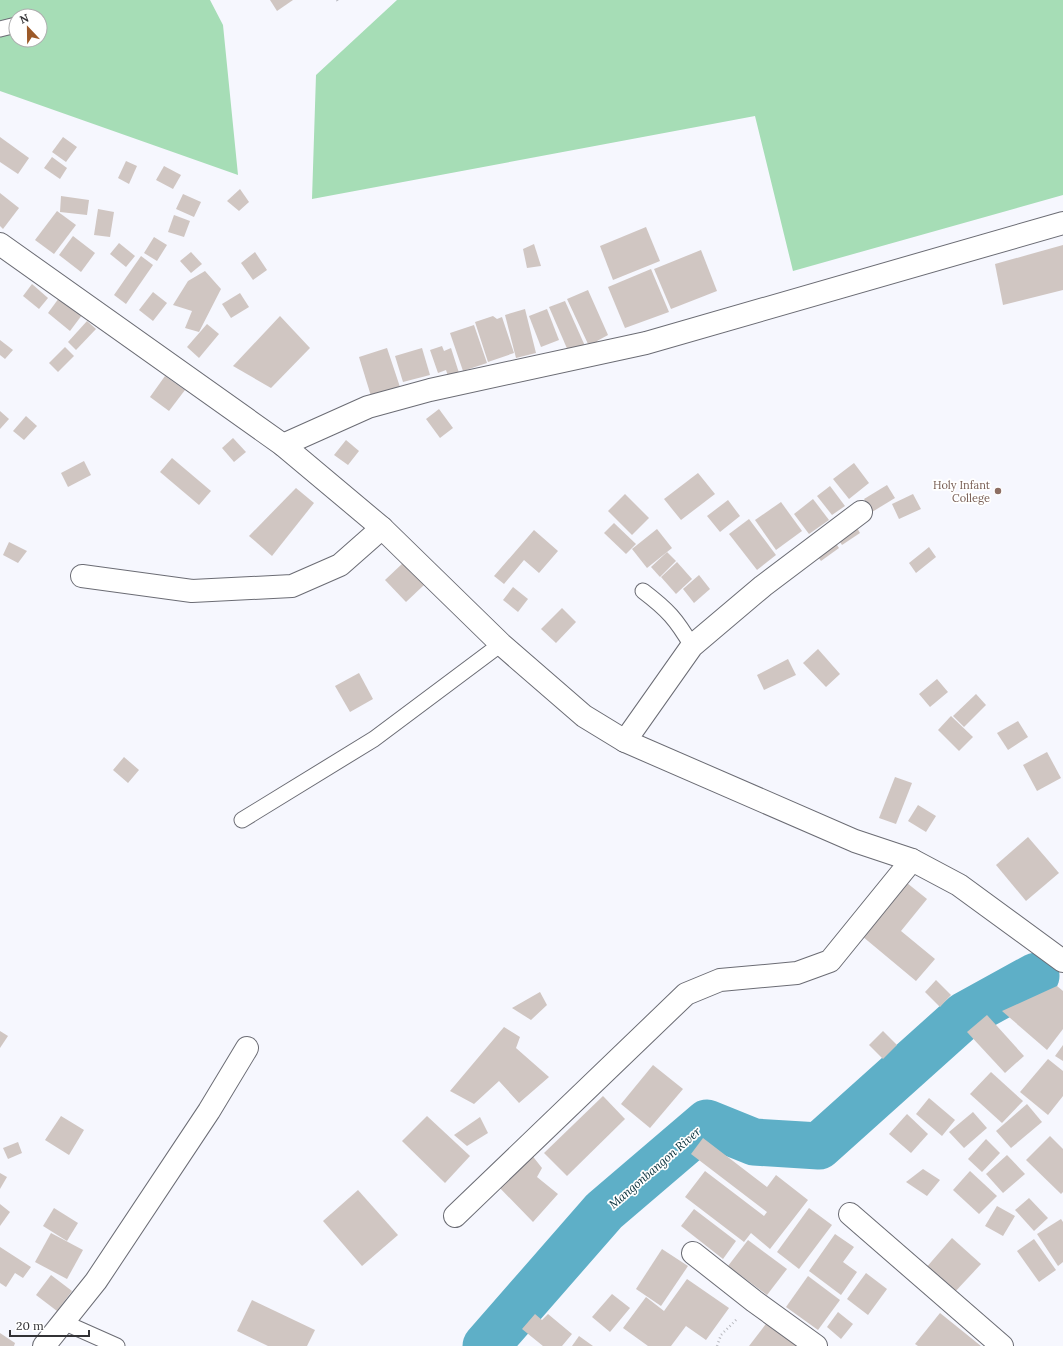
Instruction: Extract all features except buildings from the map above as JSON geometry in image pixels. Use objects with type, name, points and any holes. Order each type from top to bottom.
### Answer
[{"type":"street","points":[[283,445],[374,405],[430,390],[646,343],[1063,223]]},
{"type":"street","points":[[0,244],[283,445],[382,528],[501,644],[584,716],[625,741],[855,841],[912,860],[959,885],[1063,961]]},
{"type":"street","points":[[625,741],[692,646],[763,586],[861,512]]},
{"type":"street","points":[[82,576],[192,591],[292,586],[340,565],[382,528]]},
{"type":"street","points":[[455,1216],[686,994],[720,980],[797,973],[830,961],[912,860]]},
{"type":"street","points":[[44,1346],[96,1281],[210,1111],[247,1048]]},
{"type":"street","points":[[850,1214],[1002,1346]]},
{"type":"street","points":[[693,1253],[754,1301],[816,1346]]},
{"type":"lane","points":[[643,591],[667,610],[677,621],[692,646]]},
{"type":"lane","points":[[242,820],[374,739],[501,644]]},
{"type":"lane","points":[[63,1322],[117,1346]]},
{"type":"path","points":[[717,1346],[721,1334],[754,1301]]},
{"type":"green space","points":[[0,0],[210,0],[223,25],[238,175],[0,91]]},
{"type":"green space","points":[[397,0],[1063,0],[1063,195],[793,271],[755,116],[312,199],[316,75]]},
{"type":"waterway","name":"Mangonbangon River","points":[[486,1346],[604,1211],[707,1123],[754,1142],[819,1146],[965,1015],[1036,976]]},
{"type":"place","name":"Holy Infant College","points":[[998,491]]}]
